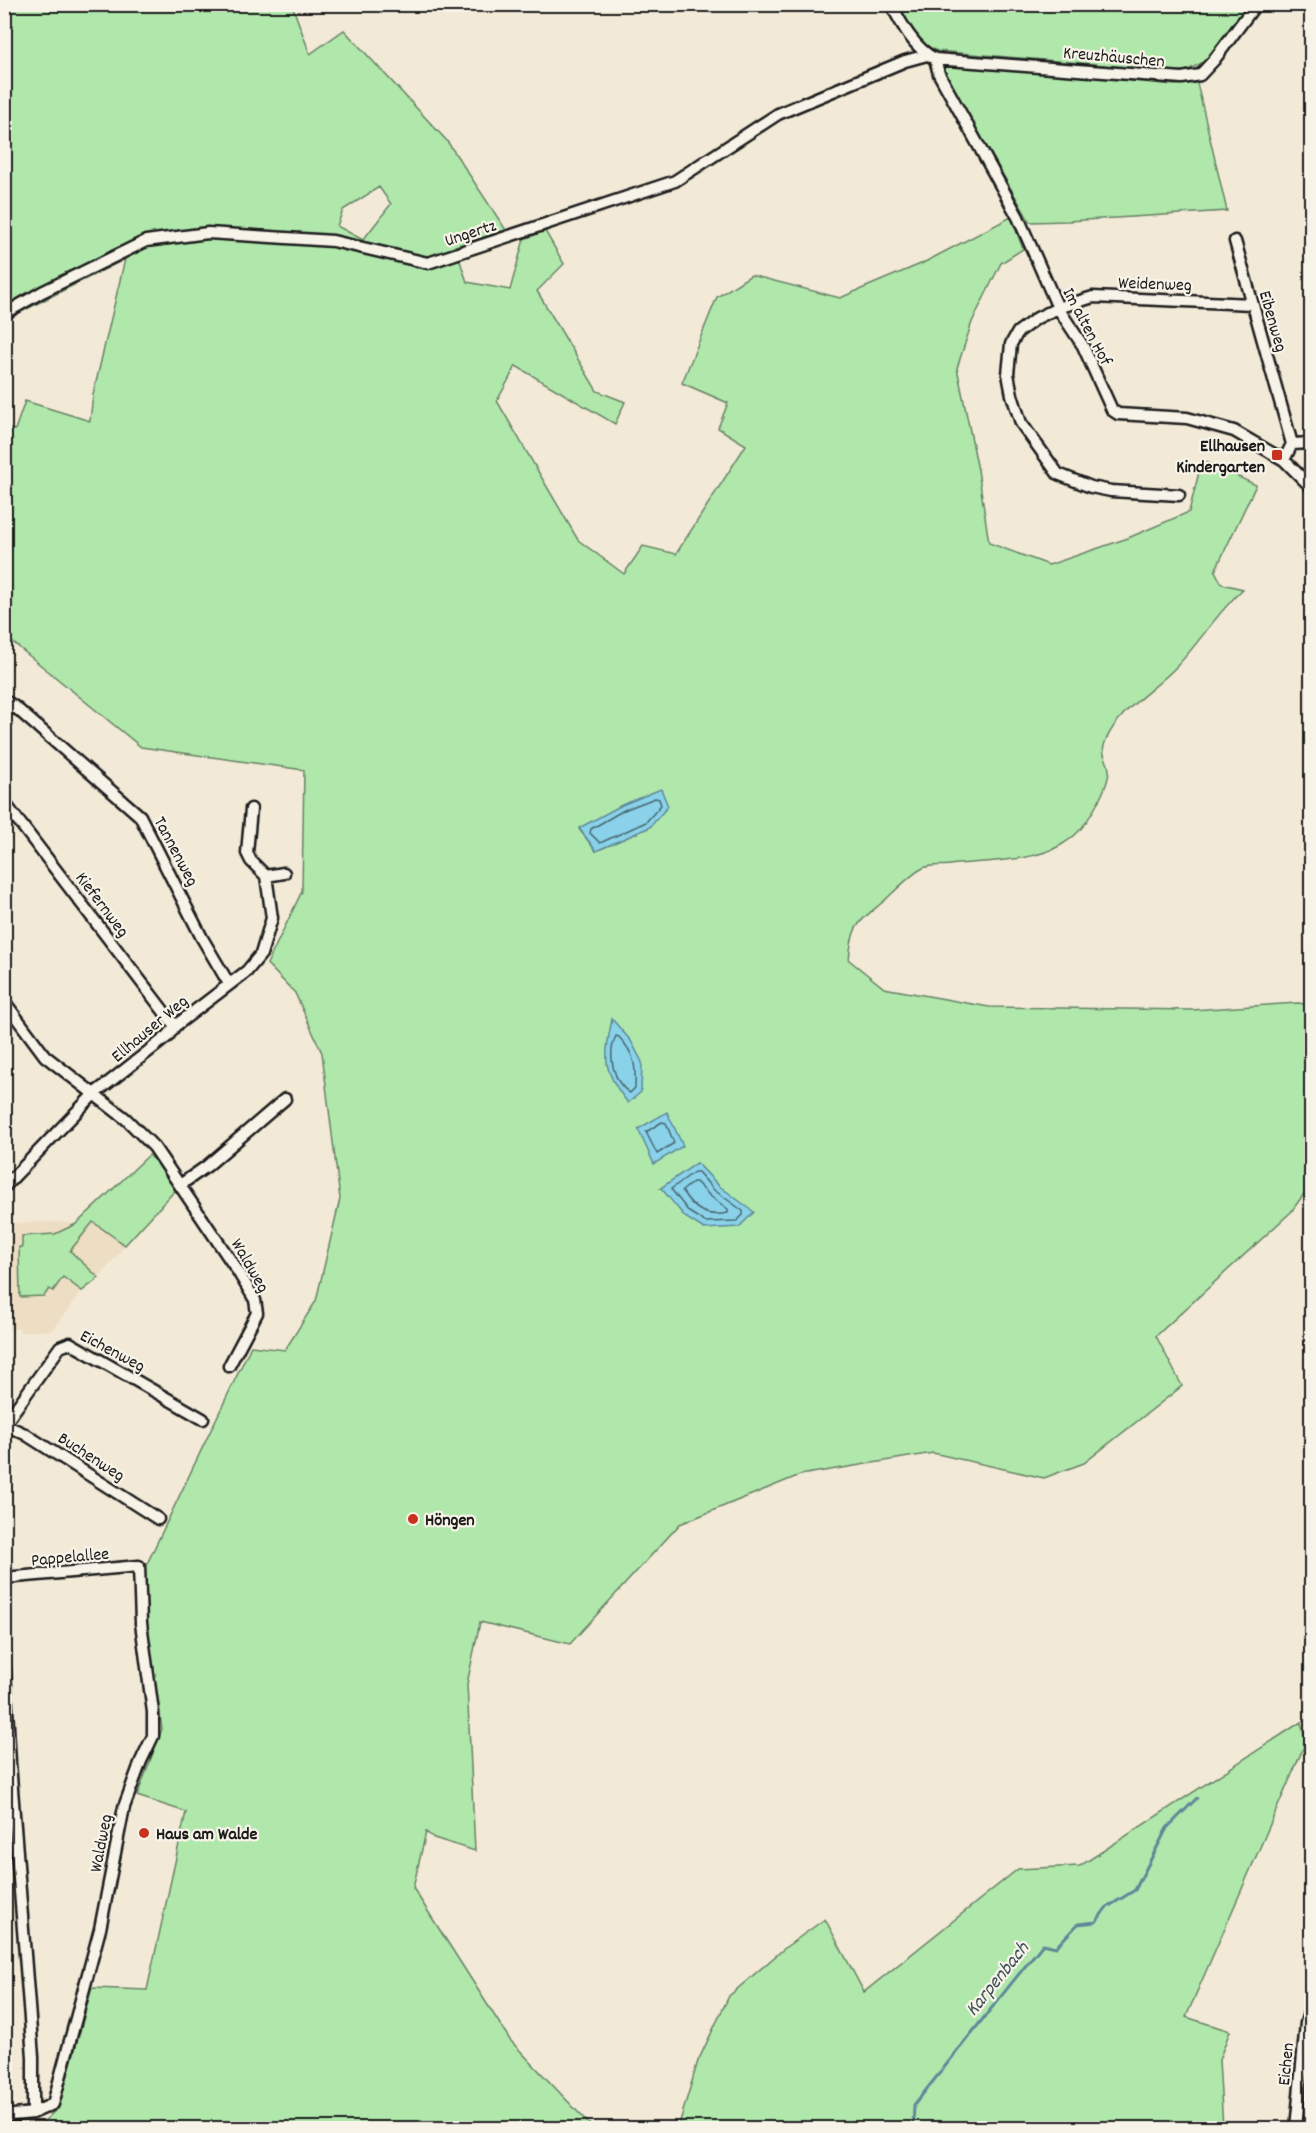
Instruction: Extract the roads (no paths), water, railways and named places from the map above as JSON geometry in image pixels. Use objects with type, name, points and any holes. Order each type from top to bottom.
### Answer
[{"type":"street","points":[[891,4],[905,31],[931,57]]},
{"type":"street","name":"Kreuzhäuschen","points":[[931,57],[1182,78],[1200,75],[1256,4]]},
{"type":"street","name":"Im alten Hof","points":[[931,57],[1021,223],[1058,308],[1083,346],[1112,410],[1118,414],[1187,418],[1234,431],[1284,460],[1311,488]]},
{"type":"street","name":"Ungertz","points":[[4,314],[42,292],[146,241],[208,233],[333,241],[428,263],[675,181],[778,114],[905,61],[931,57]]},
{"type":"street","name":"Eibenweg","points":[[1234,241],[1292,444]]},
{"type":"street","name":"Weidenweg","points":[[1179,495],[1111,491],[1091,487],[1058,474],[1021,423],[1008,374],[1011,344],[1018,332],[1037,318],[1058,308],[1093,297],[1252,304]]},
{"type":"street","points":[[1284,460],[1292,444],[1311,443]]},
{"type":"street","name":"Tannenweg","points":[[4,700],[10,709],[140,816],[202,938],[229,984]]},
{"type":"street","name":"Kiefernweg","points":[[4,802],[175,1026]]},
{"type":"street","name":"Ellhauser Weg","points":[[4,1187],[94,1094],[168,1036],[175,1026],[247,971],[261,954],[272,918],[266,876],[251,861],[248,853],[251,809]]},
{"type":"street","points":[[266,876],[284,873]]},
{"type":"street","name":"Waldweg","points":[[4,1001],[45,1056],[126,1119],[154,1147],[255,1300],[257,1313],[229,1366]]},
{"type":"street","points":[[180,1185],[207,1166],[285,1099]]},
{"type":"street","name":"Eichenweg","points":[[5,1425],[60,1347],[70,1343],[202,1419]]},
{"type":"street","name":"Buchenweg","points":[[5,1425],[25,1434],[158,1519]]},
{"type":"street","name":"Waldweg","points":[[33,2113],[53,2103],[100,1929],[124,1807],[153,1736],[153,1712],[141,1623],[139,1566]]},
{"type":"street","name":"Pappelallee","points":[[4,1578],[139,1566]]},
{"type":"street","points":[[4,1654],[10,1763],[33,2057],[33,2113],[4,2116]]},
{"type":"street","name":"Eichen","points":[[1296,2128],[1306,2023],[1311,2003]]},
{"type":"water","points":[[661,789],[668,806],[650,827],[596,851],[579,828],[622,805]]},
{"type":"water","points":[[612,1019],[631,1041],[642,1062],[641,1092],[628,1103],[613,1082],[607,1064],[607,1045]]},
{"type":"water","points":[[667,1112],[683,1146],[654,1164],[638,1129]]},
{"type":"water","points":[[697,1163],[718,1185],[754,1212],[739,1227],[704,1229],[685,1217],[661,1188]]},
{"type":"waterway","points":[[255,970],[267,955],[273,931]]},
{"type":"waterway","points":[[220,998],[228,992]]},
{"type":"waterway","points":[[200,1013],[211,1005]]},
{"type":"waterway","name":"Karpenbach","points":[[913,2128],[914,2105],[1043,1944],[1056,1947],[1078,1924],[1096,1922],[1106,1908],[1135,1890],[1167,1828],[1197,1798]]},
{"type":"place","name":"Ellhausen Kindergarten","points":[[1277,455]]},
{"type":"place","name":"Höngen","points":[[413,1519]]},
{"type":"place","name":"Haus am Walde","points":[[144,1833]]}]
